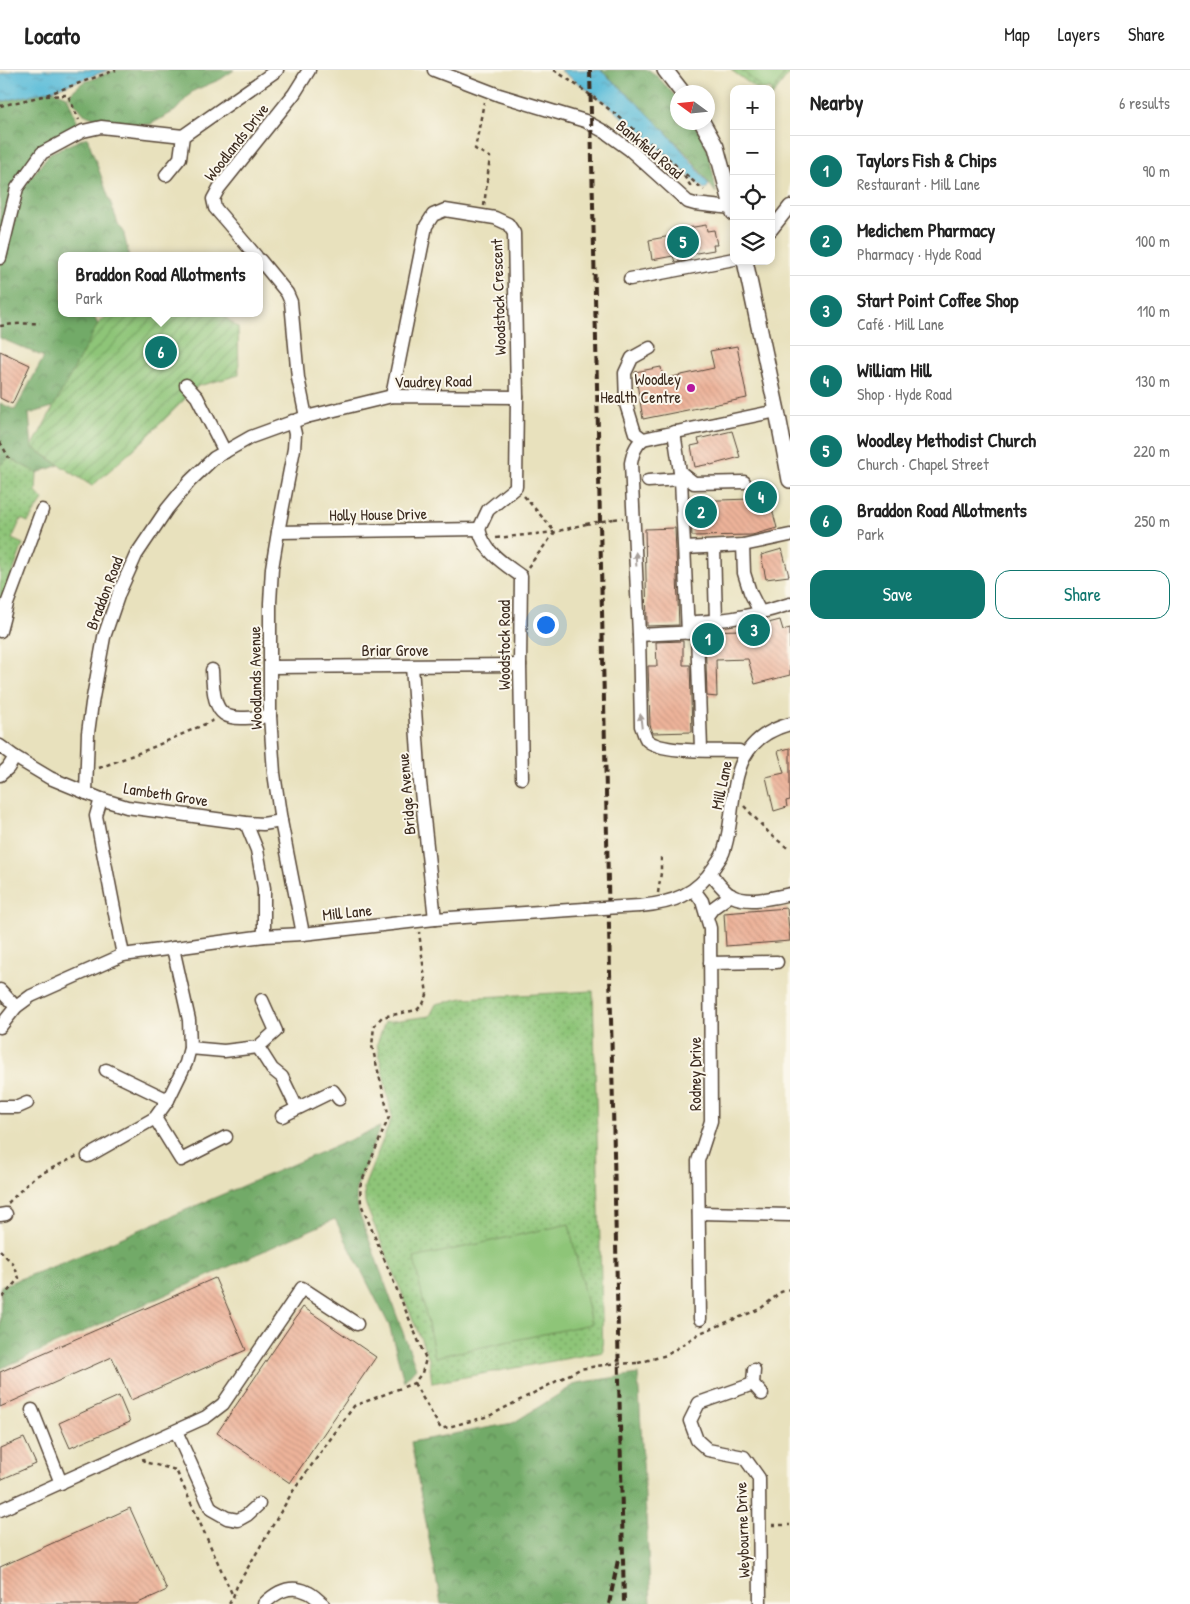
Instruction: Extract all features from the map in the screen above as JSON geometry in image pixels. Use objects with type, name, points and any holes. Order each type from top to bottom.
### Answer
[{"type":"main road","points":[[665,70],[677,85]]},
{"type":"main road","points":[[706,130],[716,147],[730,200]]},
{"type":"main road","points":[[746,265],[790,480]]},
{"type":"street","points":[[0,258],[16,188],[42,153],[83,131],[107,127],[140,133],[184,136],[277,70]]},
{"type":"street","name":"Woodlands Drive","points":[[253,252],[215,208],[213,198],[251,145],[294,94],[309,70]]},
{"type":"street","name":"Bankfield Road","points":[[434,70],[499,95],[585,121],[630,150],[688,202],[730,210]]},
{"type":"street","points":[[166,175],[180,158],[184,136]]},
{"type":"street","points":[[775,225],[790,206]]},
{"type":"street","name":"Woodstock Crescent","points":[[392,396],[426,226],[433,215],[446,210],[495,218],[508,224],[514,233],[517,397],[516,487]]},
{"type":"street","points":[[630,279],[730,260]]},
{"type":"street","points":[[263,264],[287,292],[291,302],[298,378],[306,417]]},
{"type":"street","points":[[643,439],[635,433],[626,404],[625,373],[632,358],[650,348]]},
{"type":"street","points":[[186,385],[197,397],[224,452]]},
{"type":"street","name":"Vaudrey Road","points":[[292,421],[392,396],[517,397]]},
{"type":"street","points":[[744,755],[739,750],[674,749],[658,746],[645,738],[641,726],[631,463],[637,444],[643,439],[777,411]]},
{"type":"street","name":"Braddon Road","points":[[86,793],[88,733],[104,637],[124,580],[136,556],[167,509],[190,481],[214,458],[250,437],[292,421]]},
{"type":"street","name":"Woodlands Avenue","points":[[292,421],[295,434],[294,449],[272,568],[270,603],[270,716],[274,774],[281,821],[303,934]]},
{"type":"street","points":[[674,432],[681,476],[701,749]]},
{"type":"street","points":[[648,481],[681,476],[694,482],[744,482]]},
{"type":"street","points":[[516,487],[488,510],[480,534],[494,556],[521,576]]},
{"type":"street","points":[[0,631],[7,604],[42,510]]},
{"type":"street","name":"Holly House Drive","points":[[278,532],[480,534]]},
{"type":"street","points":[[685,548],[743,545],[790,535]]},
{"type":"street","points":[[743,545],[744,573],[760,614]]},
{"type":"street","points":[[714,547],[716,621]]},
{"type":"street","name":"Woodstock Road","points":[[521,576],[522,778]]},
{"type":"street","points":[[692,632],[696,622],[760,614],[790,604]]},
{"type":"street","points":[[639,635],[692,632]]},
{"type":"street","name":"Briar Grove","points":[[271,667],[520,665]]},
{"type":"street","name":"Bridge Avenue","points":[[412,666],[420,782],[435,919]]},
{"type":"street","points":[[212,670],[216,705],[222,712],[235,719],[270,716]]},
{"type":"street","name":"Mill Lane","points":[[0,1027],[16,1007],[31,996],[123,955],[264,936],[303,934],[435,919],[640,906],[674,900],[694,890],[710,874],[723,854],[737,774],[744,755],[756,740],[774,728],[790,724]]},
{"type":"street","name":"Lambeth Grove","points":[[0,746],[50,778],[101,799],[127,807],[246,823],[263,824],[281,821]]},
{"type":"street","points":[[0,775],[8,768],[15,757]]},
{"type":"street","points":[[101,799],[96,816],[123,955]]},
{"type":"street","points":[[246,823],[257,850],[264,888],[264,936]]},
{"type":"street","points":[[710,874],[731,895],[748,900],[790,894]]},
{"type":"street","name":"Rodney Drive","points":[[694,890],[702,901],[710,928],[712,1121],[698,1161],[700,1319]]},
{"type":"street","points":[[707,916],[712,908],[731,895]]},
{"type":"street","points":[[88,1156],[155,1118],[168,1100],[181,1076],[190,1048],[189,1020],[173,948]]},
{"type":"street","points":[[710,963],[777,962]]},
{"type":"street","points":[[0,990],[16,1007]]},
{"type":"street","points":[[190,1048],[224,1051],[258,1047],[276,1030],[262,1000]]},
{"type":"street","points":[[258,1047],[272,1069],[282,1077],[298,1108]]},
{"type":"street","points":[[106,1070],[168,1100]]},
{"type":"street","points":[[282,1116],[333,1091],[339,1099]]},
{"type":"street","points":[[0,1107],[18,1107],[27,1103]]},
{"type":"street","points":[[155,1118],[181,1160],[226,1137]]},
{"type":"street","points":[[699,1212],[790,1215]]},
{"type":"street","points":[[0,1510],[206,1417],[223,1404],[302,1288],[357,1324]]},
{"type":"street","points":[[754,1370],[753,1384],[762,1394]]},
{"type":"street","name":"Weybourne Drive","points":[[753,1384],[699,1403],[690,1421],[696,1440],[708,1450],[744,1457],[759,1478],[760,1604]]},
{"type":"street","points":[[32,1410],[61,1483]]},
{"type":"street","points":[[176,1431],[211,1509],[227,1518],[238,1520],[259,1504]]},
{"type":"street","points":[[264,1604],[272,1596],[284,1589],[296,1589],[307,1592],[323,1604]]},
{"type":"path","points":[[0,106],[43,96],[116,70]]},
{"type":"path","points":[[554,70],[601,102],[704,190]]},
{"type":"path","points":[[43,96],[68,95],[83,131]]},
{"type":"path","points":[[482,216],[490,157],[475,148],[483,107]]},
{"type":"path","points":[[0,326],[40,323]]},
{"type":"path","points":[[0,442],[9,458]]},
{"type":"path","points":[[516,487],[555,532]]},
{"type":"path","points":[[480,534],[555,532],[614,519]]},
{"type":"path","points":[[521,576],[555,532]]},
{"type":"path","points":[[86,773],[189,732],[216,719],[222,712]]},
{"type":"path","points":[[733,799],[739,801],[770,834],[790,850]]},
{"type":"path","points":[[659,904],[658,893],[662,873],[661,857]]},
{"type":"path","points":[[229,1604],[237,1586],[293,1491],[354,1406],[414,1384],[422,1373],[426,1359],[361,1204],[360,1186],[388,1117],[372,1046],[374,1026],[382,1017],[417,1010],[423,1004],[427,995],[418,921]]},
{"type":"path","points":[[2,1215],[2,1208],[34,1177],[74,1156],[88,1156]]},
{"type":"path","points":[[0,1250],[14,1265],[19,1278],[0,1301]]},
{"type":"path","points":[[414,1384],[441,1429],[489,1416],[580,1369],[609,1364],[638,1363],[666,1356],[700,1333],[760,1308],[781,1292],[790,1288]]},
{"type":"path","points":[[138,1448],[144,1462],[176,1470],[233,1597]]},
{"type":"path","points":[[759,1525],[790,1525]]},
{"type":"green space","points":[[116,70],[234,70],[221,79],[193,91],[175,111],[151,124],[138,125],[95,119],[84,114],[68,95],[82,83]]},
{"type":"green space","points":[[601,70],[649,70],[657,76],[670,90],[670,130],[698,130],[706,144],[716,193],[692,160],[632,98]]},
{"type":"green space","points":[[731,70],[790,70],[775,93],[775,85],[752,85]]},
{"type":"green space","points":[[742,70],[787,70],[775,88],[775,85],[759,85]]},
{"type":"green space","points":[[52,90],[67,96],[78,124],[39,153],[15,186],[0,258],[0,102]]},
{"type":"green space","points":[[87,137],[119,226],[123,230],[128,252],[58,252],[58,317],[94,317],[100,328],[66,403],[29,414],[32,447],[59,465],[37,473],[9,458],[0,465],[0,403],[15,410],[44,357],[0,338],[0,265],[5,256],[22,189],[50,153]]},
{"type":"green space","points":[[106,317],[226,317],[238,328],[239,375],[198,386],[144,440],[92,486],[32,447],[98,324]]},
{"type":"green space","points":[[9,458],[37,473],[36,492],[43,500],[28,522],[21,519],[12,539],[23,544],[0,609],[0,465]]},
{"type":"green space","points":[[593,991],[603,1352],[432,1383],[429,1359],[365,1203],[364,1187],[392,1117],[377,1044],[385,1022],[430,1016],[436,1004],[463,998]]},
{"type":"green space","points":[[380,1127],[356,1189],[357,1207],[416,1368],[404,1381],[389,1325],[335,1219],[0,1369],[1,1286],[62,1263]]},
{"type":"green space","points":[[569,1224],[591,1324],[435,1357],[414,1258]]},
{"type":"green space","points":[[638,1374],[651,1604],[441,1604],[411,1442],[513,1423],[577,1383]]},
{"type":"water","points":[[16,70],[109,70],[52,90],[0,102],[0,74]]},
{"type":"water","points":[[560,70],[600,70],[658,124],[685,153],[709,185],[705,190],[605,102]]},
{"type":"building","points":[[706,225],[707,231],[714,230],[717,245],[713,245],[714,250],[685,255],[686,260],[675,262],[673,256],[652,260],[649,240],[682,234],[682,229]]},
{"type":"building","name":"Woodley Health Centre","points":[[737,346],[747,398],[643,419],[635,372],[661,367],[663,379],[714,368],[710,351]]},
{"type":"building","points":[[0,351],[30,365],[12,404],[0,398]]},
{"type":"building","points":[[732,431],[740,457],[711,465],[695,467],[691,446],[700,444],[698,439]]},
{"type":"building","points":[[766,486],[777,528],[752,535],[692,536],[690,501],[750,499],[750,488]]},
{"type":"building","points":[[675,528],[679,625],[647,626],[645,529]]},
{"type":"building","points":[[782,549],[789,576],[766,579],[761,555]]},
{"type":"building","points":[[780,620],[783,630],[790,628],[790,675],[755,684],[748,659],[716,660],[717,697],[707,696],[705,631],[741,630]]},
{"type":"building","points":[[683,641],[683,665],[690,665],[692,732],[653,733],[650,725],[648,666],[657,666],[656,642]]},
{"type":"building","points":[[790,748],[790,800],[786,801],[787,807],[774,811],[766,777],[784,773],[778,751]]},
{"type":"building","points":[[787,908],[790,941],[726,946],[724,913]]},
{"type":"building","points":[[215,1278],[246,1350],[131,1400],[112,1357],[0,1407],[0,1372]]},
{"type":"building","points":[[303,1307],[376,1357],[290,1483],[217,1433]]},
{"type":"building","points":[[119,1396],[130,1422],[70,1448],[59,1423]]},
{"type":"building","points":[[24,1438],[36,1464],[0,1480],[0,1448]]},
{"type":"building","points":[[130,1508],[167,1590],[136,1604],[0,1604],[0,1567]]},
{"type":"railway","points":[[590,70],[624,1604]]},
{"type":"railway","points":[[609,1604],[618,1560]]},
{"type":"place","name":"Woodley Methodist Church","points":[[683,242]]},
{"type":"place","name":"Braddon Road Allotments","points":[[161,352]]},
{"type":"place","name":"Woodley Health Centre","points":[[691,388]]},
{"type":"place","name":"William Hill","points":[[761,497]]},
{"type":"place","name":"Medichem Pharmacy","points":[[701,512]]},
{"type":"place","name":"Start Point Coffee Shop","points":[[754,630]]},
{"type":"place","name":"Taylors Fish & Chips","points":[[708,639]]}]
